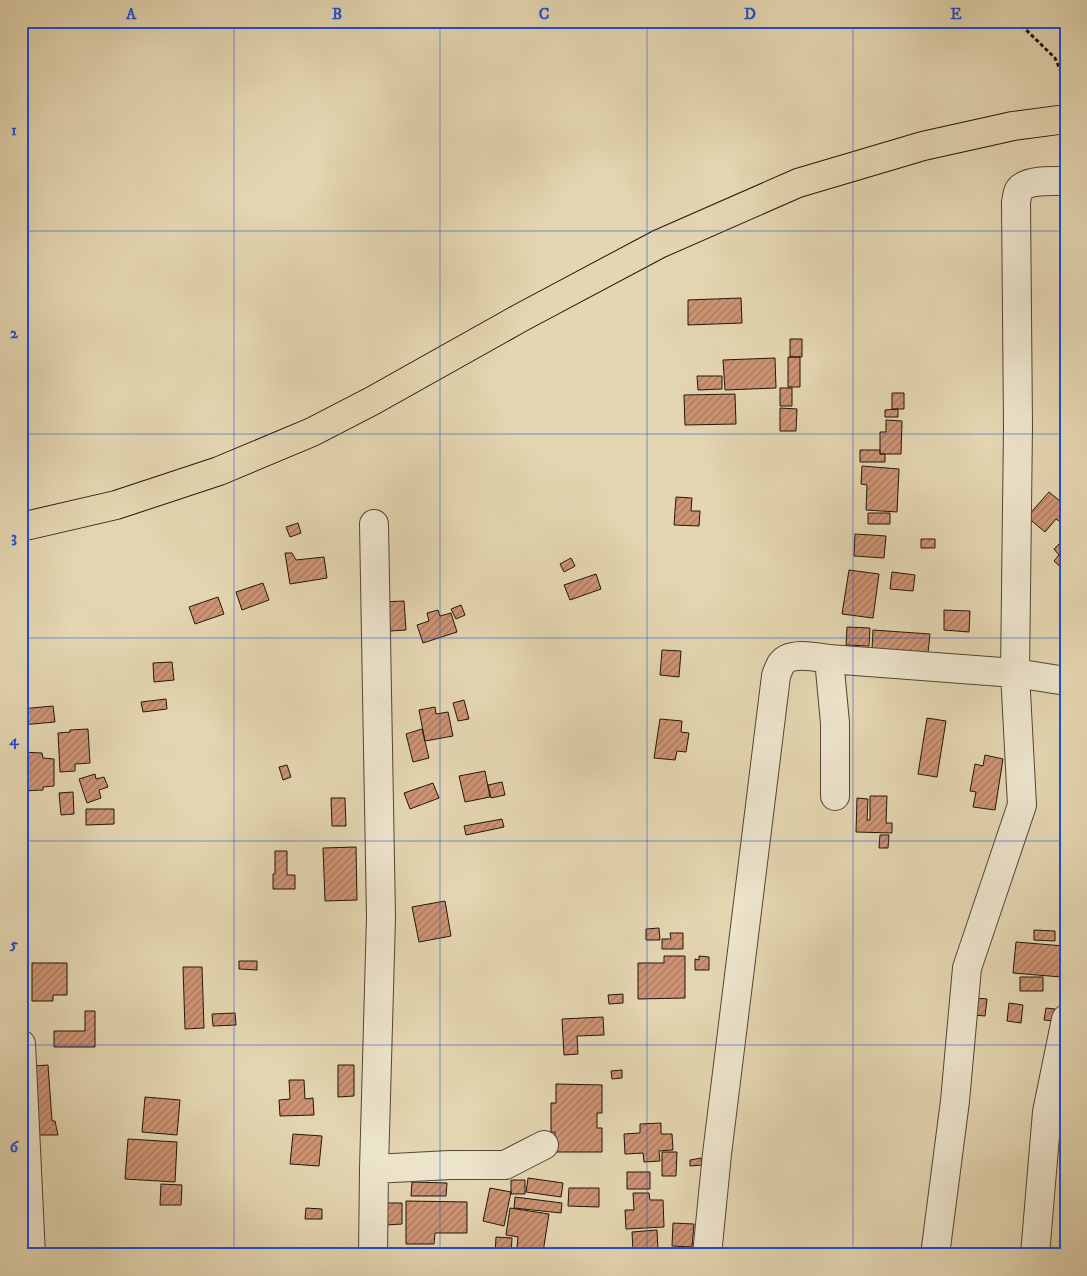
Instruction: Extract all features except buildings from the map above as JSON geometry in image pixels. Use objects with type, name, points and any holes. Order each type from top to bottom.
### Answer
[{"type":"main road","points":[[21,527],[116,504],[219,471],[312,432],[659,244],[798,183],[923,146],[1013,126],[1066,119]]},
{"type":"street","points":[[935,1255],[955,1101],[967,968],[1022,805],[1015,673],[1018,426],[1016,202],[1019,190],[1026,185],[1038,182],[1066,181]]},
{"type":"street","points":[[373,1255],[381,917],[374,524]]},
{"type":"street","points":[[707,1255],[717,1154],[776,676],[782,662],[792,657],[805,655],[829,659],[1015,673],[1066,681]]},
{"type":"street","points":[[829,659],[835,722],[835,796]]},
{"type":"street","points":[[1035,1255],[1047,1112],[1066,1019]]},
{"type":"street","points":[[21,1044],[31,1255]]},
{"type":"street","points":[[374,1169],[450,1165],[505,1165],[544,1145]]},
{"type":"path","points":[[1017,21],[1056,58],[1066,83]]}]
